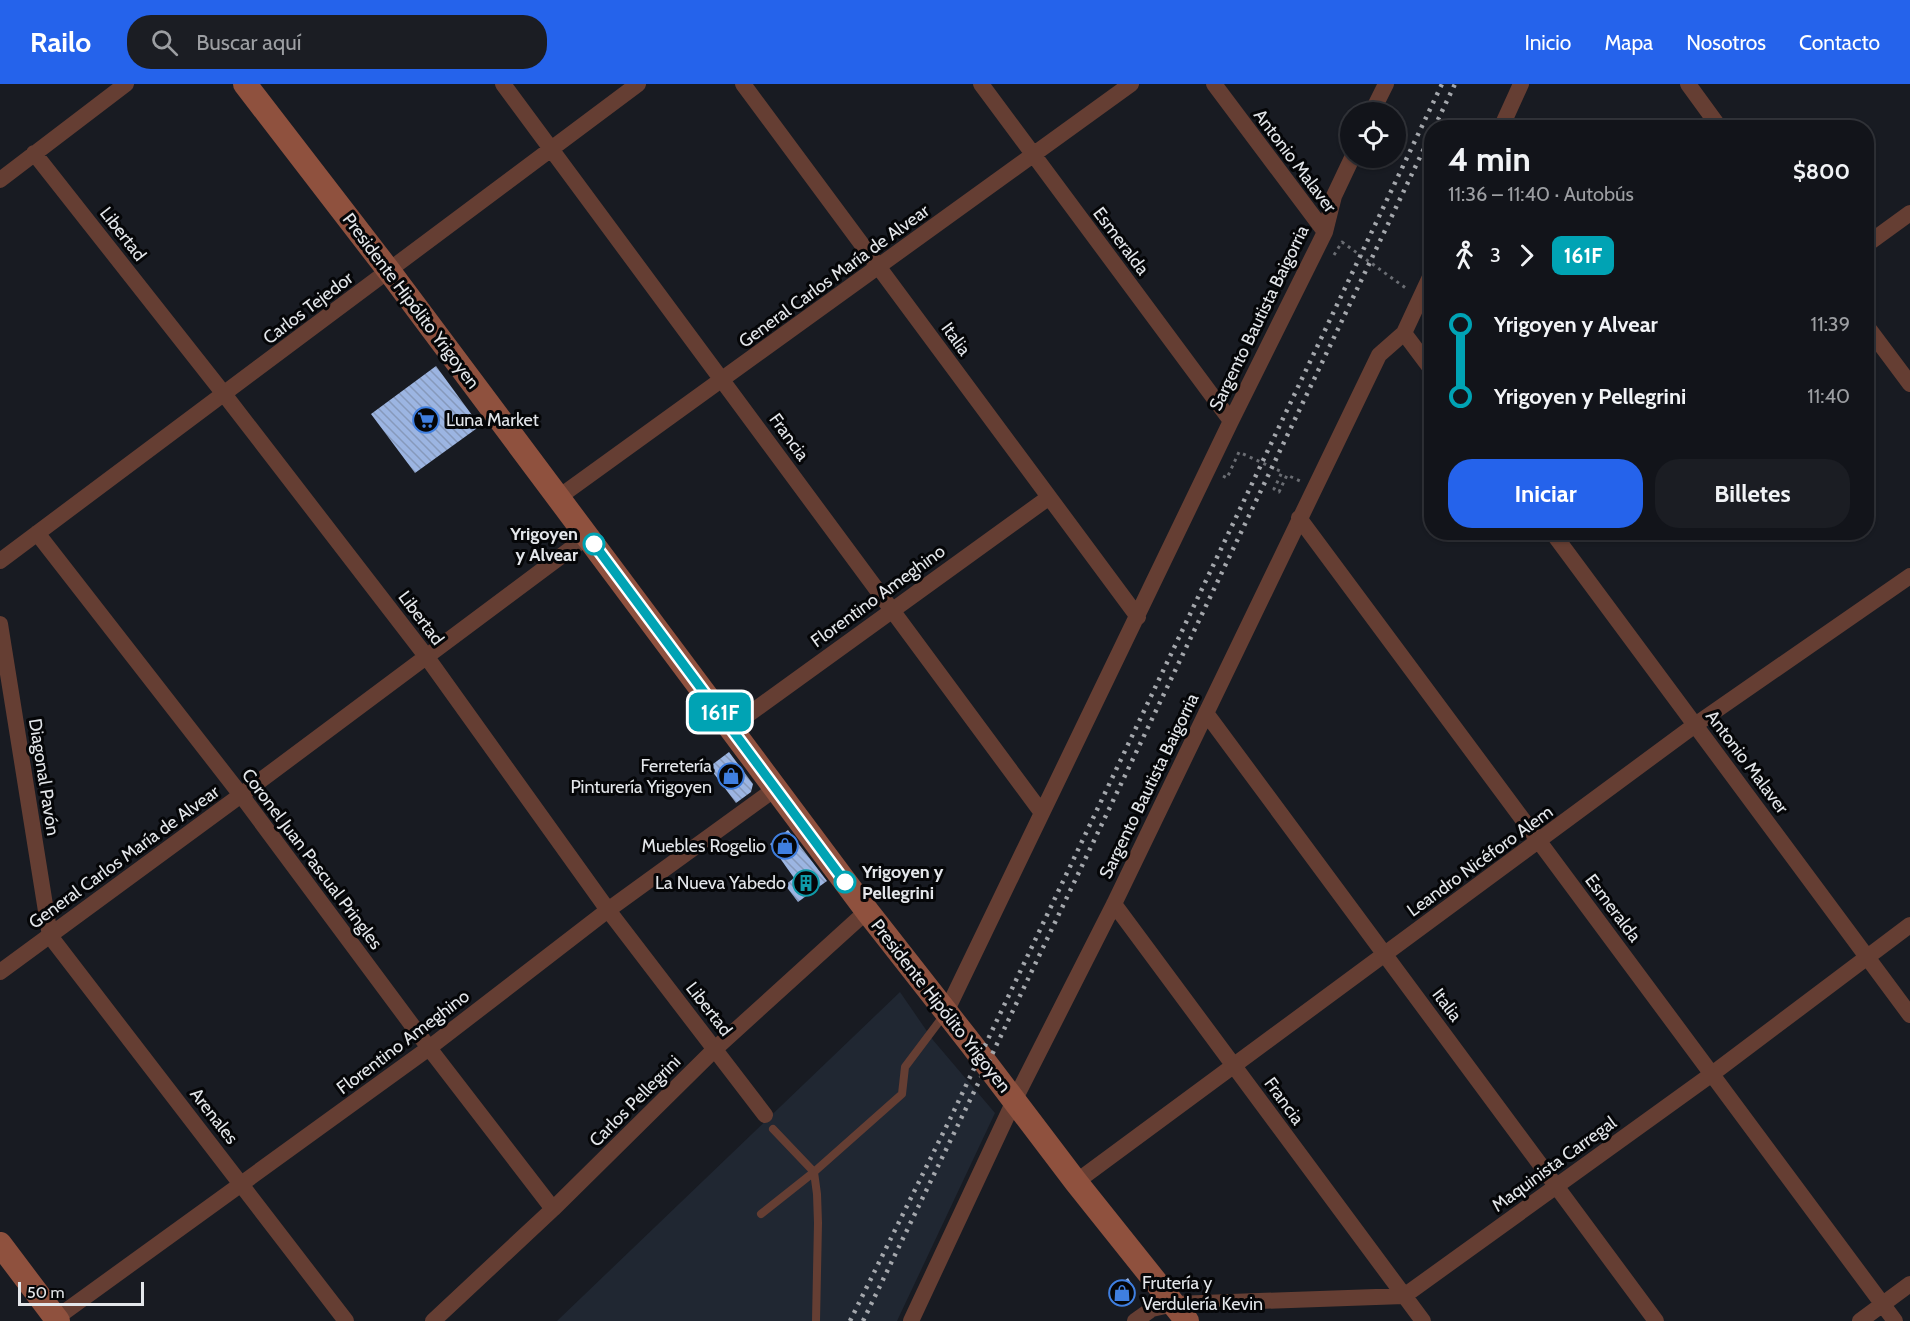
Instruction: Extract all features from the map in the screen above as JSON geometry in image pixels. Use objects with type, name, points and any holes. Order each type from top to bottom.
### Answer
[{"type":"street","points":[[0,180],[126,84]]},
{"type":"street","name":"Presidente Hipólito Yrigoyen","points":[[245,84],[559,497],[731,727],[774,789],[1076,1182],[1180,1312]]},
{"type":"street","name":"Francia","points":[[503,84],[1042,813]]},
{"type":"street","name":"Carlos Tejedor","points":[[0,561],[638,84]]},
{"type":"street","name":"Italia","points":[[743,84],[1138,617]]},
{"type":"street","name":"Esmeralda","points":[[981,84],[1231,421]]},
{"type":"street","name":"General Carlos María de Alvear","points":[[559,497],[723,381],[1131,84]]},
{"type":"street","name":"Antonio Malaver","points":[[1214,84],[1324,232]]},
{"type":"street","points":[[1377,102],[1386,84]]},
{"type":"street","points":[[1505,120],[1521,84]]},
{"type":"street","points":[[1688,84],[1714,120]]},
{"type":"street","name":"Libertad","points":[[34,153],[426,656],[608,910],[716,1048],[769,1122]]},
{"type":"street","name":"Sargento Bautista Baigorria","points":[[946,1012],[1314,254],[1324,232],[1334,196],[1347,168]]},
{"type":"street","points":[[1874,239],[1910,213]]},
{"type":"street","name":"Sargento Bautista Baigorria","points":[[911,1321],[1014,1101],[1114,904],[1379,355],[1404,333],[1424,290]]},
{"type":"street","points":[[1404,333],[1424,360]]},
{"type":"street","points":[[1874,336],[1910,384]]},
{"type":"street","name":"Florentino Ameghino","points":[[731,727],[1048,498]]},
{"type":"street","name":"Esmeralda","points":[[1299,518],[1895,1321]]},
{"type":"street","name":"Coronel Juan Pascual Pringles","points":[[37,533],[241,795],[429,1048],[553,1209]]},
{"type":"street","name":"General Carlos María de Alvear","points":[[0,972],[588,536]]},
{"type":"street","name":"Antonio Malaver","points":[[1558,540],[1910,1015]]},
{"type":"street","name":"Leandro Nicéforo Alem","points":[[1076,1182],[1695,725],[1910,576]]},
{"type":"street","name":"Diagonal Pavón","points":[[0,624],[50,936]]},
{"type":"street","name":"Italia","points":[[1206,713],[1656,1321]]},
{"type":"street","name":"Florentino Ameghino","points":[[55,1320],[429,1048],[608,910],[774,789]]},
{"type":"street","name":"Francia","points":[[1114,904],[1423,1321]]},
{"type":"street","name":"Carlos Pellegrini","points":[[433,1321],[553,1209],[716,1048],[867,911]]},
{"type":"street","name":"Maquinista Carregal","points":[[1404,1296],[1712,1074],[1910,925]]},
{"type":"street","name":"Arenales","points":[[50,936],[346,1321]]},
{"type":"street","points":[[0,1244],[55,1320]]},
{"type":"street","points":[[1860,1321],[1910,1284]]},
{"type":"street","points":[[1135,1321],[1152,1309],[1180,1312],[1404,1296]]},
{"type":"lane","points":[[761,1214],[814,1172],[902,1094],[905,1067],[946,1012]]},
{"type":"lane","points":[[769,1122],[814,1172],[818,1223],[816,1321]]},
{"type":"path","points":[[1314,254],[1328,264],[1342,242],[1420,299]]},
{"type":"path","points":[[1220,444],[1234,450],[1222,476],[1227,478],[1239,453],[1282,472],[1274,489],[1279,492],[1287,475],[1314,487]]},
{"type":"shaded area","points":[[900,992],[933,1040],[995,1113],[897,1321],[557,1321]]},
{"type":"building","name":"Luna Market","points":[[436,366],[480,426],[415,473],[371,414]]},
{"type":"building","name":"Ferretería Pinturería Yrigoyen","points":[[729,752],[753,784],[751,792],[736,803],[709,767]]},
{"type":"building","points":[[788,830],[827,881],[798,902],[785,885],[794,878],[770,844]]},
{"type":"building","name":"Frutería y Verdulería Kevin","points":[[1128,1278],[1134,1288],[1132,1296],[1119,1305],[1110,1291]]},
{"type":"railway","points":[[1425,120],[1442,84]]},
{"type":"railway","points":[[1438,120],[1455,84]]},
{"type":"railway","points":[[850,1321],[951,1117],[1424,122]]},
{"type":"railway","points":[[863,1321],[1424,149]]},
{"type":"bus line","name":"161F","points":[[594,544],[845,882]]},
{"type":"place","name":"Luna Market","points":[[426,420]]},
{"type":"place","name":"Yrigoyen y Alvear","points":[[594,544]]},
{"type":"place","name":"Ferretería Pinturería Yrigoyen","points":[[731,776]]},
{"type":"place","name":"Muebles Rogelio","points":[[785,846]]},
{"type":"place","name":"Yrigoyen y Pellegrini","points":[[845,882]]},
{"type":"place","name":"La Nueva Yabedo","points":[[806,883]]},
{"type":"place","name":"Frutería y Verdulería Kevin","points":[[1122,1293]]}]
